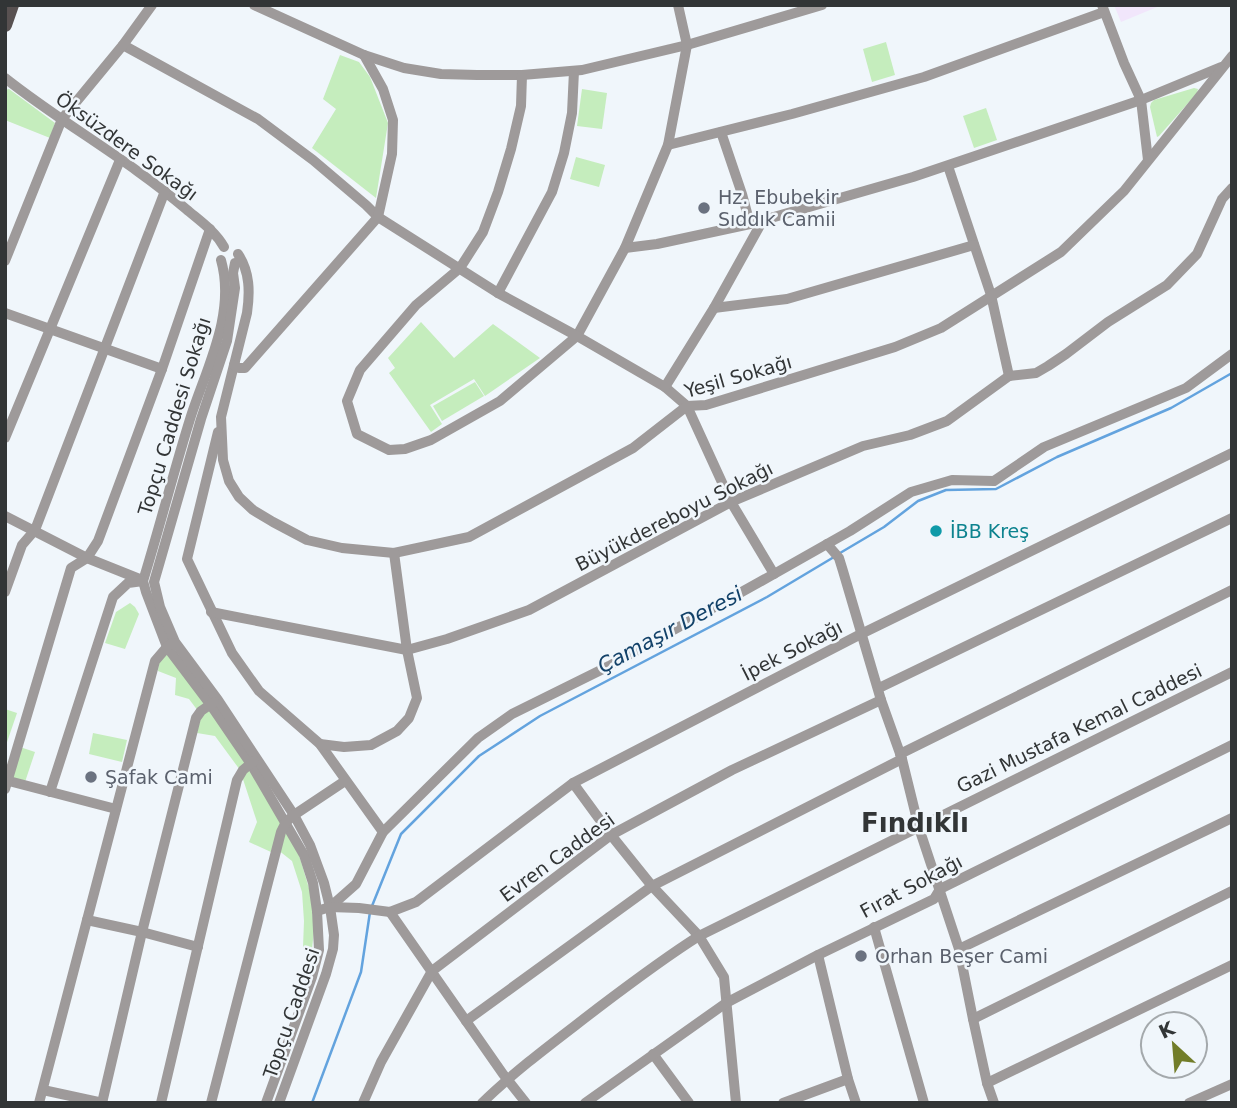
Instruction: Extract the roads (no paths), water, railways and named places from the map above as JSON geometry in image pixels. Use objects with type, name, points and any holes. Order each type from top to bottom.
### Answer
[{"type":"main road","points":[[5,26],[12,5]]},
{"type":"street","points":[[5,261],[62,120],[123,46],[152,5]]},
{"type":"street","points":[[254,5],[364,55],[404,68],[441,74],[522,75],[574,71],[687,46],[822,5]]},
{"type":"street","points":[[522,75],[521,106],[511,149],[483,232],[460,268],[416,305],[360,369],[346,401],[357,434],[390,450],[405,449],[431,440],[500,401],[577,336],[625,248],[668,145],[687,46],[678,5]]},
{"type":"street","points":[[668,145],[792,114],[924,76],[1103,9],[1141,100],[1148,160]]},
{"type":"street","points":[[123,46],[258,119],[313,160],[377,217],[498,293],[665,387],[687,406],[732,502],[774,574]]},
{"type":"street","points":[[236,258],[244,263],[249,296],[234,365],[245,368],[377,217],[392,154],[393,120],[383,89],[364,55]]},
{"type":"street","points":[[625,248],[657,244],[750,224],[948,166],[1141,100],[1228,61]]},
{"type":"street","name":"Yeşil Sokağı","points":[[234,365],[221,416],[223,460],[229,481],[239,497],[253,510],[307,540],[342,548],[394,553],[469,537],[633,447],[687,406],[706,405],[895,347],[941,328],[1061,252],[1124,191],[1228,61]]},
{"type":"street","points":[[498,293],[552,192],[572,113],[574,71]]},
{"type":"street","name":"Öksüzdere Sokağı","points":[[5,78],[165,191],[210,229],[224,247]]},
{"type":"street","points":[[721,132],[743,194],[750,224]]},
{"type":"street","points":[[5,438],[120,160]]},
{"type":"street","points":[[948,166],[991,295],[1009,376]]},
{"type":"street","name":"Büyükdereboyu Sokağı","points":[[211,612],[408,650],[529,610],[732,502],[863,446],[910,435],[947,422],[1009,376],[1036,373],[1048,366],[1108,322],[1167,285],[1196,254],[1222,199],[1232,188]]},
{"type":"street","points":[[5,592],[22,545],[35,530],[165,191]]},
{"type":"street","points":[[665,387],[715,308],[763,220]]},
{"type":"street","points":[[116,809],[6,783],[71,568],[87,558],[98,541],[162,369],[210,229]]},
{"type":"street","points":[[715,308],[788,299],[974,245]]},
{"type":"street","points":[[148,581],[227,341],[236,258],[233,247],[224,247],[219,255],[221,260],[229,265],[236,258]]},
{"type":"street","name":"Topçu Caddesi Sokağı","points":[[148,581],[191,416],[218,340],[225,289],[221,260]]},
{"type":"street","points":[[5,313],[162,369]]},
{"type":"street","points":[[330,907],[356,884],[383,832],[478,738],[512,714],[609,666],[829,546],[911,492],[952,480],[995,481],[1044,447],[1186,388],[1232,354]]},
{"type":"street","points":[[221,416],[187,559],[232,653],[259,691],[320,744],[383,832]]},
{"type":"street","name":"İpek Sokağı","points":[[390,912],[416,902],[573,783],[861,634],[1232,453]]},
{"type":"street","points":[[5,516],[87,558],[148,581]]},
{"type":"street","points":[[878,688],[1232,518]]},
{"type":"street","points":[[829,546],[839,558],[881,700],[902,757],[919,828],[959,948],[987,1083],[994,1103]]},
{"type":"street","points":[[320,744],[344,747],[370,745],[397,731],[409,718],[417,698],[394,553]]},
{"type":"street","points":[[50,792],[114,597],[128,583],[148,581]]},
{"type":"street","name":"Topçu Caddesi","points":[[148,581],[146,592],[171,644],[214,702],[290,819],[310,845],[324,883],[334,935],[333,949],[279,1103]]},
{"type":"street","points":[[466,1021],[652,886],[1232,590]]},
{"type":"street","points":[[39,1103],[155,660],[171,644]]},
{"type":"street","name":"Gazi Mustafa Kemal Caddesi","points":[[482,1103],[507,1079],[670,954],[699,936],[1232,672]]},
{"type":"street","name":"Evren Caddesi","points":[[363,1103],[382,1062],[432,971],[611,835],[732,771],[881,700]]},
{"type":"street","points":[[43,1090],[103,1103],[142,932],[196,718],[214,702]]},
{"type":"street","name":"Fırat Sokağı","points":[[585,1103],[726,1003],[818,954],[934,898],[940,889],[1232,745]]},
{"type":"street","points":[[161,1103],[237,780],[243,770],[254,761]]},
{"type":"street","points":[[211,1103],[281,832],[290,819],[345,781]]},
{"type":"street","points":[[573,783],[652,886],[699,936],[724,977],[736,1103]]},
{"type":"street","points":[[959,948],[1232,818]]},
{"type":"street","name":"Topçu Caddesi","points":[[266,1103],[312,977],[319,950],[313,883],[290,819]]},
{"type":"street","points":[[973,1019],[1232,891]]},
{"type":"street","points":[[317,911],[330,907],[390,912],[526,1103]]},
{"type":"street","points":[[87,920],[198,947]]},
{"type":"street","points":[[874,927],[924,1103]]},
{"type":"street","points":[[818,954],[856,1103]]},
{"type":"street","points":[[987,1083],[1232,965]]},
{"type":"street","points":[[653,1054],[689,1103]]},
{"type":"street","points":[[787,1102],[848,1079]]},
{"type":"street","points":[[1195,1102],[1232,1084]]},
{"type":"street","points":[[600,1092],[608,1103]]},
{"type":"waterway","name":"Çamaşır Deresi","points":[[840,553],[884,527],[918,501],[946,490],[996,489],[1057,457],[1171,408],[1232,373]]},
{"type":"waterway","name":"Çamaşır Deresi","points":[[372,906],[401,834],[479,756],[540,716],[767,597],[834,557]]},
{"type":"waterway","name":"Çamaşır Deresi","points":[[312,1103],[361,972],[370,912]]},
{"type":"place","name":"Hz. Ebubekir Sıddık Camii","points":[[704,208]]},
{"type":"place","name":"İBB Kreş","points":[[936,531]]},
{"type":"place","name":"Şafak Cami","points":[[91,777]]},
{"type":"place","name":"Orhan Beşer Cami","points":[[861,956]]},
{"type":"district","name":"Fındıklı","points":[[915,823]]}]
